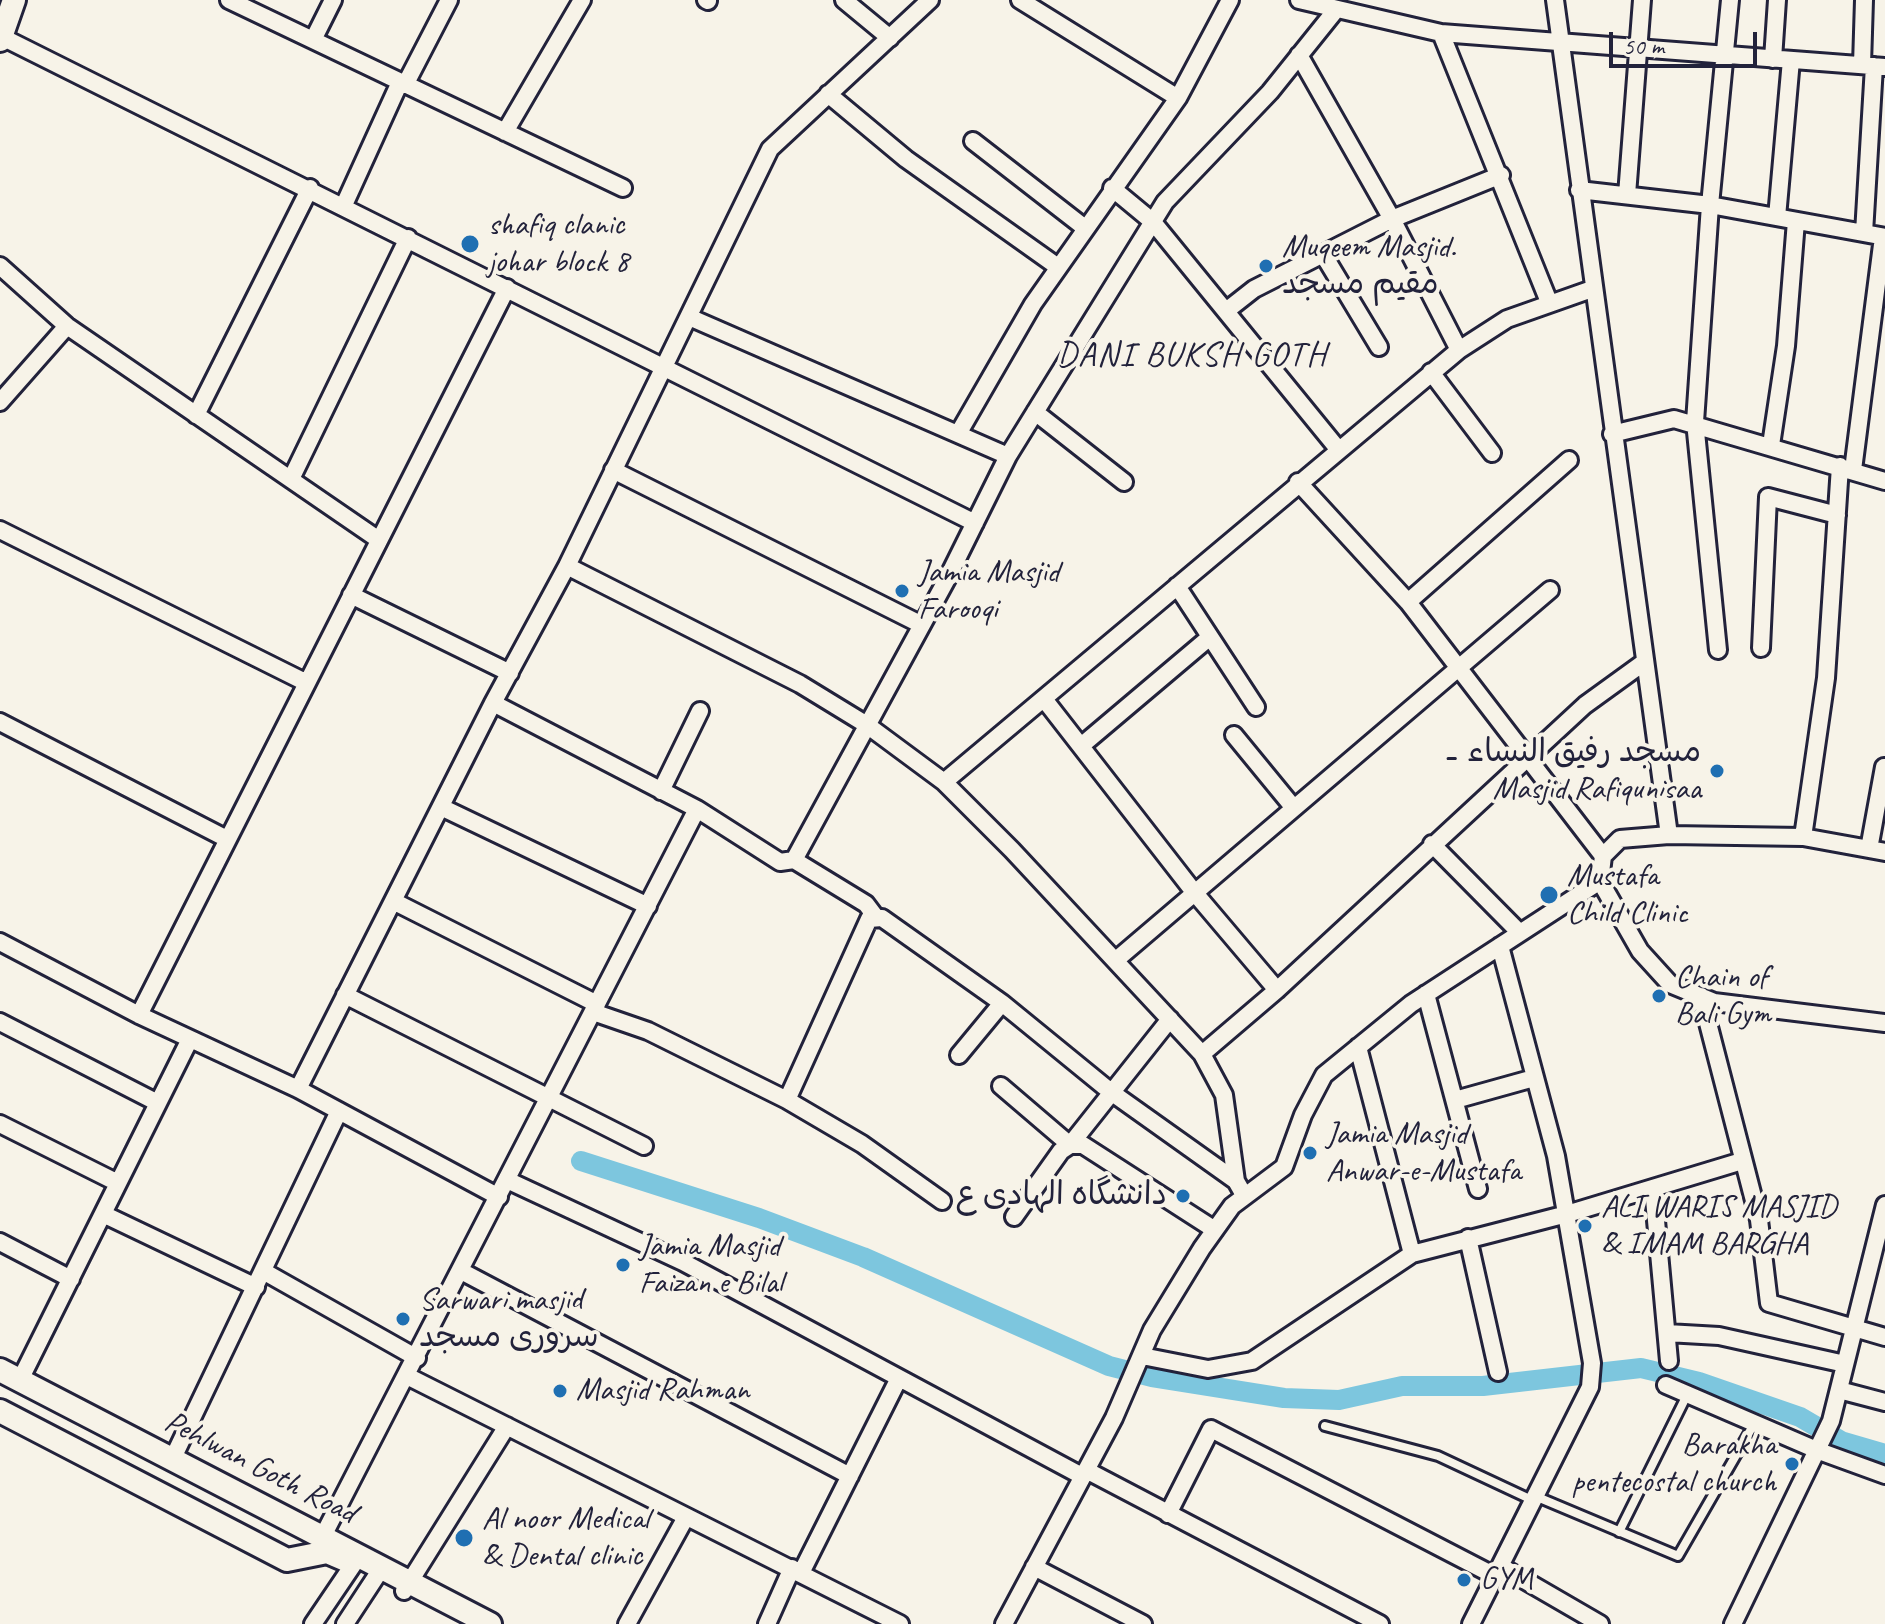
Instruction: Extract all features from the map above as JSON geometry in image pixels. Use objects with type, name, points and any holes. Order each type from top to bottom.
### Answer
[{"type":"main road","points":[[1,38],[14,0]]},
{"type":"main road","name":"Pehlwan Goth Road","points":[[0,1370],[323,1536],[357,1559],[408,1586],[490,1624]]},
{"type":"main road","name":"Pehlwan Goth Road","points":[[0,1411],[287,1560],[327,1552],[357,1559]]},
{"type":"main road","name":"Pehlwan Goth Road","points":[[408,1586],[461,1624]]},
{"type":"street","points":[[229,0],[623,188]]},
{"type":"street","points":[[313,40],[333,0]]},
{"type":"street","points":[[344,205],[403,83],[449,0]]},
{"type":"street","points":[[505,132],[582,0]]},
{"type":"street","points":[[844,0],[890,38]]},
{"type":"street","points":[[298,1089],[493,703],[567,566],[770,149],[930,0]]},
{"type":"street","points":[[1020,0],[1178,98]]},
{"type":"street","points":[[958,434],[1058,267],[1178,98],[1230,0]]},
{"type":"street","points":[[1299,0],[1335,11],[1441,33],[1874,66]]},
{"type":"street","points":[[1555,0],[1643,663],[1669,835]]},
{"type":"street","points":[[1627,195],[1642,0]]},
{"type":"street","points":[[1718,650],[1695,422],[1710,205],[1730,0]]},
{"type":"street","points":[[1773,59],[1777,0]]},
{"type":"street","points":[[1864,0],[1874,66],[1864,233]]},
{"type":"street","points":[[794,860],[922,625],[1008,456],[1165,202],[1270,92],[1335,11]]},
{"type":"street","points":[[1441,33],[1501,175],[1549,302]]},
{"type":"street","points":[[1,38],[310,188],[975,523]]},
{"type":"street","points":[[1299,55],[1392,219],[1459,350]]},
{"type":"street","points":[[1777,217],[1791,60]]},
{"type":"street","points":[[828,94],[906,159],[1058,267]]},
{"type":"street","points":[[973,141],[1085,228]]},
{"type":"street","points":[[1226,311],[1254,289],[1392,219],[1501,175]]},
{"type":"street","points":[[196,415],[310,188]]},
{"type":"street","points":[[1112,188],[1153,222],[1338,449]]},
{"type":"street","points":[[1579,190],[1710,205],[1884,237],[1837,515],[1826,678],[1803,837]]},
{"type":"street","points":[[1771,445],[1786,346],[1796,221]]},
{"type":"street","points":[[291,479],[408,238]]},
{"type":"street","points":[[1323,254],[1379,347]]},
{"type":"street","points":[[0,266],[67,326],[379,540]]},
{"type":"street","points":[[139,1015],[507,288]]},
{"type":"street","points":[[944,782],[1459,350],[1507,319],[1592,289]]},
{"type":"street","points":[[689,317],[1008,456]]},
{"type":"street","points":[[0,402],[67,326]]},
{"type":"street","points":[[1431,372],[1492,453]]},
{"type":"street","points":[[1035,412],[1124,482]]},
{"type":"street","points":[[1612,434],[1674,419],[1695,422],[1885,481]]},
{"type":"street","points":[[1408,602],[1569,460]]},
{"type":"street","points":[[613,470],[922,625]]},
{"type":"street","points":[[1298,482],[1408,602],[1603,856]]},
{"type":"street","points":[[1761,648],[1768,497],[1837,515]]},
{"type":"street","points":[[0,530],[307,683]]},
{"type":"street","points":[[567,566],[800,684],[867,725],[944,782],[1202,1054],[1224,1095],[1240,1188]]},
{"type":"street","points":[[1177,586],[1256,707]]},
{"type":"street","points":[[1116,960],[1550,590]]},
{"type":"street","points":[[351,595],[510,673]]},
{"type":"street","points":[[1081,746],[1210,637]]},
{"type":"street","points":[[1202,1054],[1277,990],[1585,705],[1643,663]]},
{"type":"street","points":[[1044,699],[1194,892],[1277,990]]},
{"type":"street","points":[[493,703],[697,809],[780,862],[794,860],[866,904],[875,916],[1002,1003],[1111,1092],[1240,1188]]},
{"type":"street","points":[[661,791],[700,711]]},
{"type":"street","points":[[0,722],[227,839]]},
{"type":"street","points":[[1234,735],[1293,807]]},
{"type":"street","points":[[1884,767],[1877,851],[1803,837],[1669,835],[1620,839],[1603,856],[1600,881],[1640,951],[1670,984],[1714,1002],[1885,1023]]},
{"type":"street","points":[[441,807],[648,906]]},
{"type":"street","points":[[323,1536],[697,809]]},
{"type":"street","points":[[1432,844],[1520,933]]},
{"type":"street","points":[[1004,1624],[1137,1368],[1152,1330],[1240,1188],[1284,1167],[1303,1115],[1324,1075],[1426,994],[1600,881]]},
{"type":"street","points":[[393,901],[595,1008],[787,1100],[862,1144],[942,1201]]},
{"type":"street","points":[[787,1100],[869,919],[875,916]]},
{"type":"street","points":[[0,942],[139,1015],[298,1089],[499,1197]]},
{"type":"street","points":[[1471,1624],[1590,1387],[1592,1363],[1556,1156],[1500,946]]},
{"type":"street","points":[[1426,994],[1478,1189]]},
{"type":"street","points":[[345,995],[644,1146]]},
{"type":"street","points":[[1701,996],[1759,1220],[1769,1303],[1885,1337]]},
{"type":"street","points":[[959,1055],[1002,1003]]},
{"type":"street","points":[[1014,1217],[1061,1151],[1070,1145],[1170,1019]]},
{"type":"street","points":[[0,1022],[158,1103]]},
{"type":"street","points":[[20,1380],[190,1039]]},
{"type":"street","points":[[1358,1047],[1412,1254]]},
{"type":"street","points":[[1455,1100],[1534,1078]]},
{"type":"street","points":[[1001,1086],[1070,1145],[1083,1145],[1215,1230]]},
{"type":"street","points":[[172,1460],[339,1111]]},
{"type":"street","points":[[0,1124],[118,1183]]},
{"type":"street","points":[[1137,1368],[1208,1369],[1252,1361],[1412,1254],[1567,1214],[1742,1161]]},
{"type":"street","points":[[507,1180],[683,1262],[899,1378],[1380,1624]]},
{"type":"street","points":[[1653,1188],[1669,1361]]},
{"type":"street","points":[[1733,1624],[1831,1421],[1854,1330],[1878,1264],[1885,1205]]},
{"type":"street","points":[[103,1214],[256,1287]]},
{"type":"street","points":[[1468,1238],[1498,1372]]},
{"type":"street","points":[[0,1242],[71,1279]]},
{"type":"street","points":[[263,1271],[417,1358]]},
{"type":"street","points":[[461,1271],[850,1476]]},
{"type":"street","points":[[1667,1333],[1719,1336],[1845,1364]]},
{"type":"street","points":[[407,1376],[900,1624]]},
{"type":"street","points":[[767,1624],[850,1476],[899,1378]]},
{"type":"street","points":[[1666,1385],[1885,1475]]},
{"type":"street","points":[[1839,1390],[1885,1402]]},
{"type":"street","points":[[408,1586],[507,1426]]},
{"type":"street","points":[[1168,1514],[1211,1429],[1600,1624]]},
{"type":"street","points":[[627,1624],[686,1517]]},
{"type":"street","points":[[313,1624],[357,1559]]},
{"type":"street","points":[[1034,1567],[1143,1624]]},
{"type":"street","points":[[345,1624],[380,1571]]},
{"type":"lane","points":[[1619,1532],[1688,1392]]},
{"type":"lane","points":[[1325,1426],[1438,1456],[1673,1556],[1681,1554],[1755,1423]]},
{"type":"waterway","points":[[581,1161],[759,1218],[863,1257],[1109,1366],[1152,1377],[1284,1398],[1339,1400],[1402,1386],[1483,1386],[1641,1368],[1699,1382],[1800,1417],[1841,1441],[1885,1454]]},
{"type":"place","name":"shafiq clanic johar block 8","points":[[470,244]]},
{"type":"place","name":"Muqeem Masjid. مقیم مسجد","points":[[1266,266]]},
{"type":"place","name":"Jamia Masjid Farooqi","points":[[902,591]]},
{"type":"place","name":"مسجد رفیق النساء ۔ Masjid Rafiqunisaa","points":[[1717,771]]},
{"type":"place","name":"Mustafa Child Clinic","points":[[1549,895]]},
{"type":"place","name":"Chain of Bali Gym","points":[[1659,996]]},
{"type":"place","name":"Jamia Masjid Anwar-e-Mustafa","points":[[1310,1153]]},
{"type":"place","name":"دانشگاہ الہادی ع","points":[[1183,1196]]},
{"type":"place","name":"ALI WARIS MASJID & IMAM BARGHA","points":[[1585,1226]]},
{"type":"place","name":"Jamia Masjid Faizan e Bilal","points":[[623,1265]]},
{"type":"place","name":"Sarwari masjid سروری مسجد","points":[[403,1319]]},
{"type":"place","name":"Masjid Rahman","points":[[560,1391]]},
{"type":"place","name":"Barakha pentecostal church","points":[[1792,1464]]},
{"type":"place","name":"Al noor Medical & Dental clinic","points":[[464,1538]]},
{"type":"place","name":"GYM","points":[[1464,1580]]},
{"type":"district","name":"DANI BUKSH GOTH","points":[[1192,356]]}]
